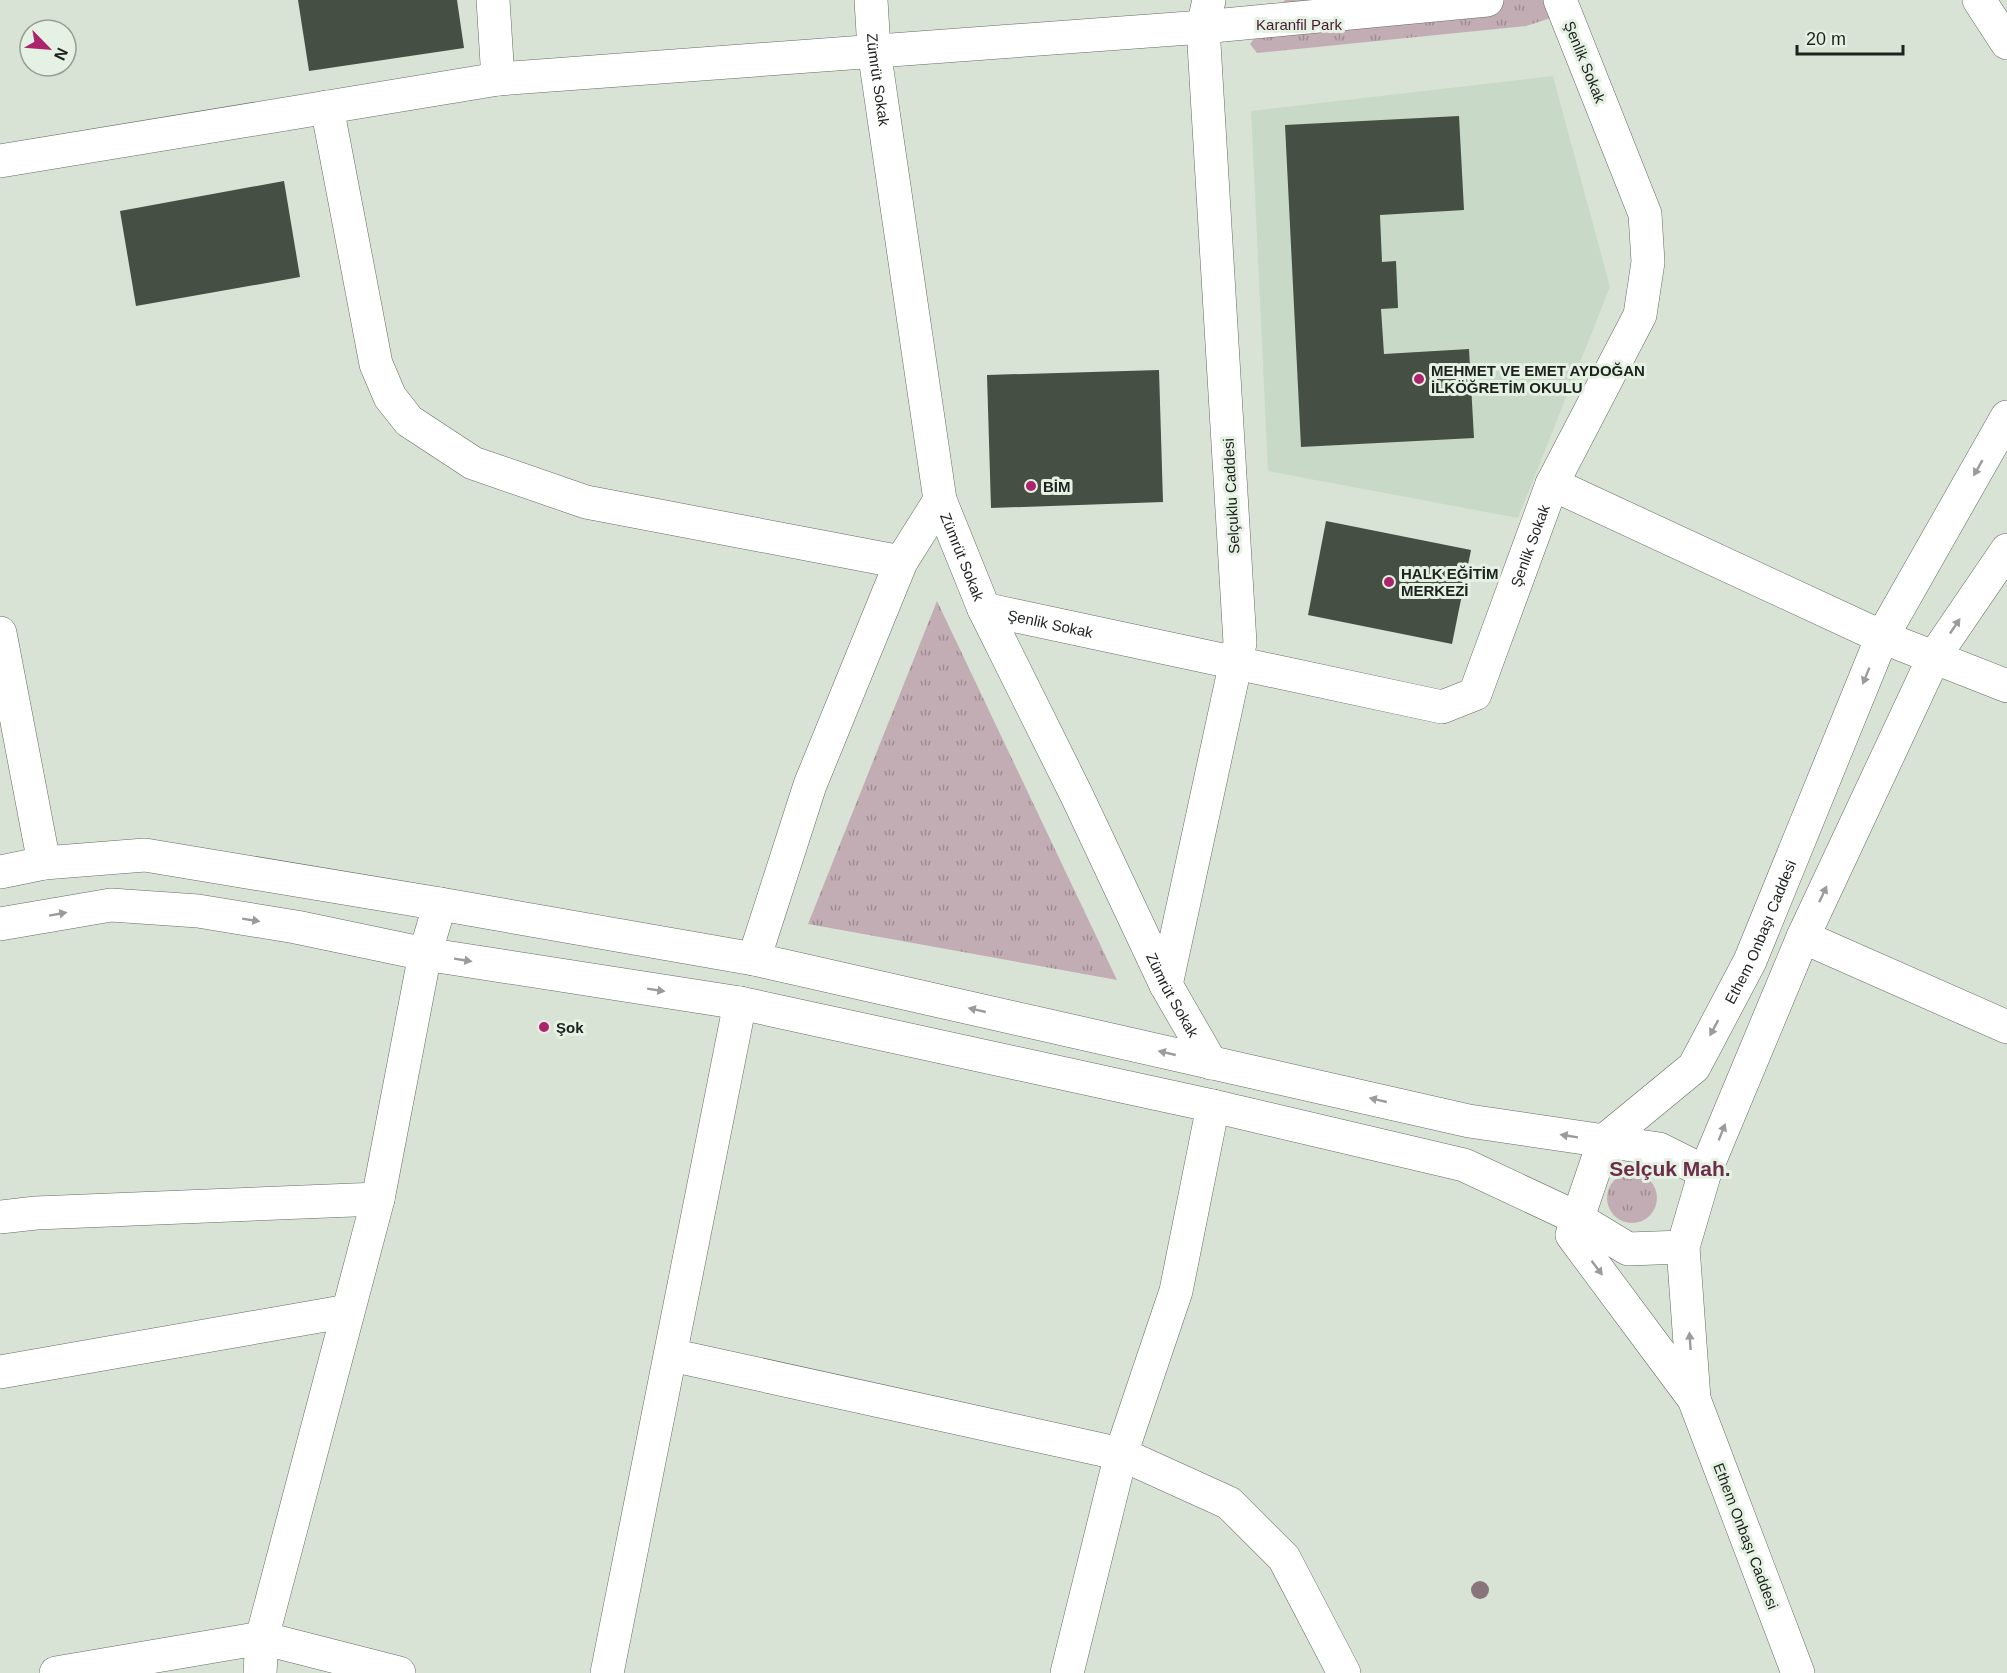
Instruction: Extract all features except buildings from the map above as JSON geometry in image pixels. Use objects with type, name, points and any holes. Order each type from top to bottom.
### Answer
[{"type":"street","points":[[493,0],[498,79]]},
{"type":"street","name":"Zümrüt Sokak","points":[[871,0],[874,50],[940,500],[984,609],[1077,796],[1166,985],[1211,1063]]},
{"type":"street","points":[[0,161],[498,79],[874,50],[1206,13],[1487,0]]},
{"type":"street","name":"Şenlik Sokak","points":[[984,609],[1442,707],[1474,694],[1552,484],[1640,315],[1648,262],[1645,214],[1560,0]]},
{"type":"street","points":[[1979,0],[2007,43]]},
{"type":"street","name":"Selçuklu Caddesi","points":[[1166,985],[1239,643],[1206,13]]},
{"type":"street","points":[[327,107],[376,364],[390,397],[409,421],[473,463],[586,501],[902,562]]},
{"type":"street","name":"Ethem Onbaşı Caddesi","points":[[1798,1673],[1694,1399],[1572,1235],[1604,1142],[1694,1067],[1750,961],[1882,637],[2007,417]]},
{"type":"street","points":[[1552,484],[1882,637],[2007,686]]},
{"type":"street","points":[[754,959],[810,785],[902,562],[940,500]]},
{"type":"street","name":"Ethem Onbaşı Caddesi","points":[[1694,1399],[1683,1246],[1705,1172],[1803,937],[1934,657],[2007,550]]},
{"type":"street","points":[[0,633],[44,863]]},
{"type":"street","points":[[0,872],[44,863],[145,855],[754,959],[1469,1120],[1659,1149],[1705,1172]]},
{"type":"street","points":[[260,1673],[262,1638],[378,1199],[425,954],[440,904]]},
{"type":"street","points":[[0,924],[111,905],[198,911],[296,927],[425,954],[740,1004],[1213,1106],[1464,1166],[1578,1218],[1628,1249],[1683,1246]]},
{"type":"street","points":[[1803,937],[2007,1027]]},
{"type":"street","points":[[607,1673],[740,1004]]},
{"type":"street","points":[[1067,1673],[1120,1455],[1176,1291],[1213,1106]]},
{"type":"street","points":[[0,1217],[36,1213],[378,1199]]},
{"type":"street","points":[[0,1372],[348,1311]]},
{"type":"street","points":[[670,1355],[1120,1455],[1229,1503],[1284,1558],[1344,1673]]},
{"type":"street","points":[[56,1673],[262,1638],[399,1673]]},
{"type":"shaded area","name":"MEHMET VE EMET AYDOĞAN İLKÖĞRETİM OKULU","points":[[1553,76],[1610,287],[1518,518],[1268,471],[1251,111]]},
{"type":"green space","name":"Karanfil Park","points":[[1285,0],[1574,0],[1579,9],[1526,26],[1257,53],[1250,44]]},
{"type":"green space","points":[[937,601],[1117,980],[808,924]]},
{"type":"green space","points":[[1632,1173],[1646,1177],[1653,1184],[1657,1198],[1653,1212],[1646,1219],[1632,1223],[1618,1219],[1611,1212],[1607,1198],[1611,1184],[1618,1177]]},
{"type":"place","name":"MEHMET VE EMET AYDOĞAN İLKÖĞRETİM OKULU","points":[[1419,379]]},
{"type":"place","name":"BİM","points":[[1031,486]]},
{"type":"place","name":"HALK EĞİTİM MERKEZİ","points":[[1389,582]]},
{"type":"place","name":"Şok","points":[[544,1027]]},
{"type":"district","name":"Selçuk Mah.","points":[[1670,1168]]}]
